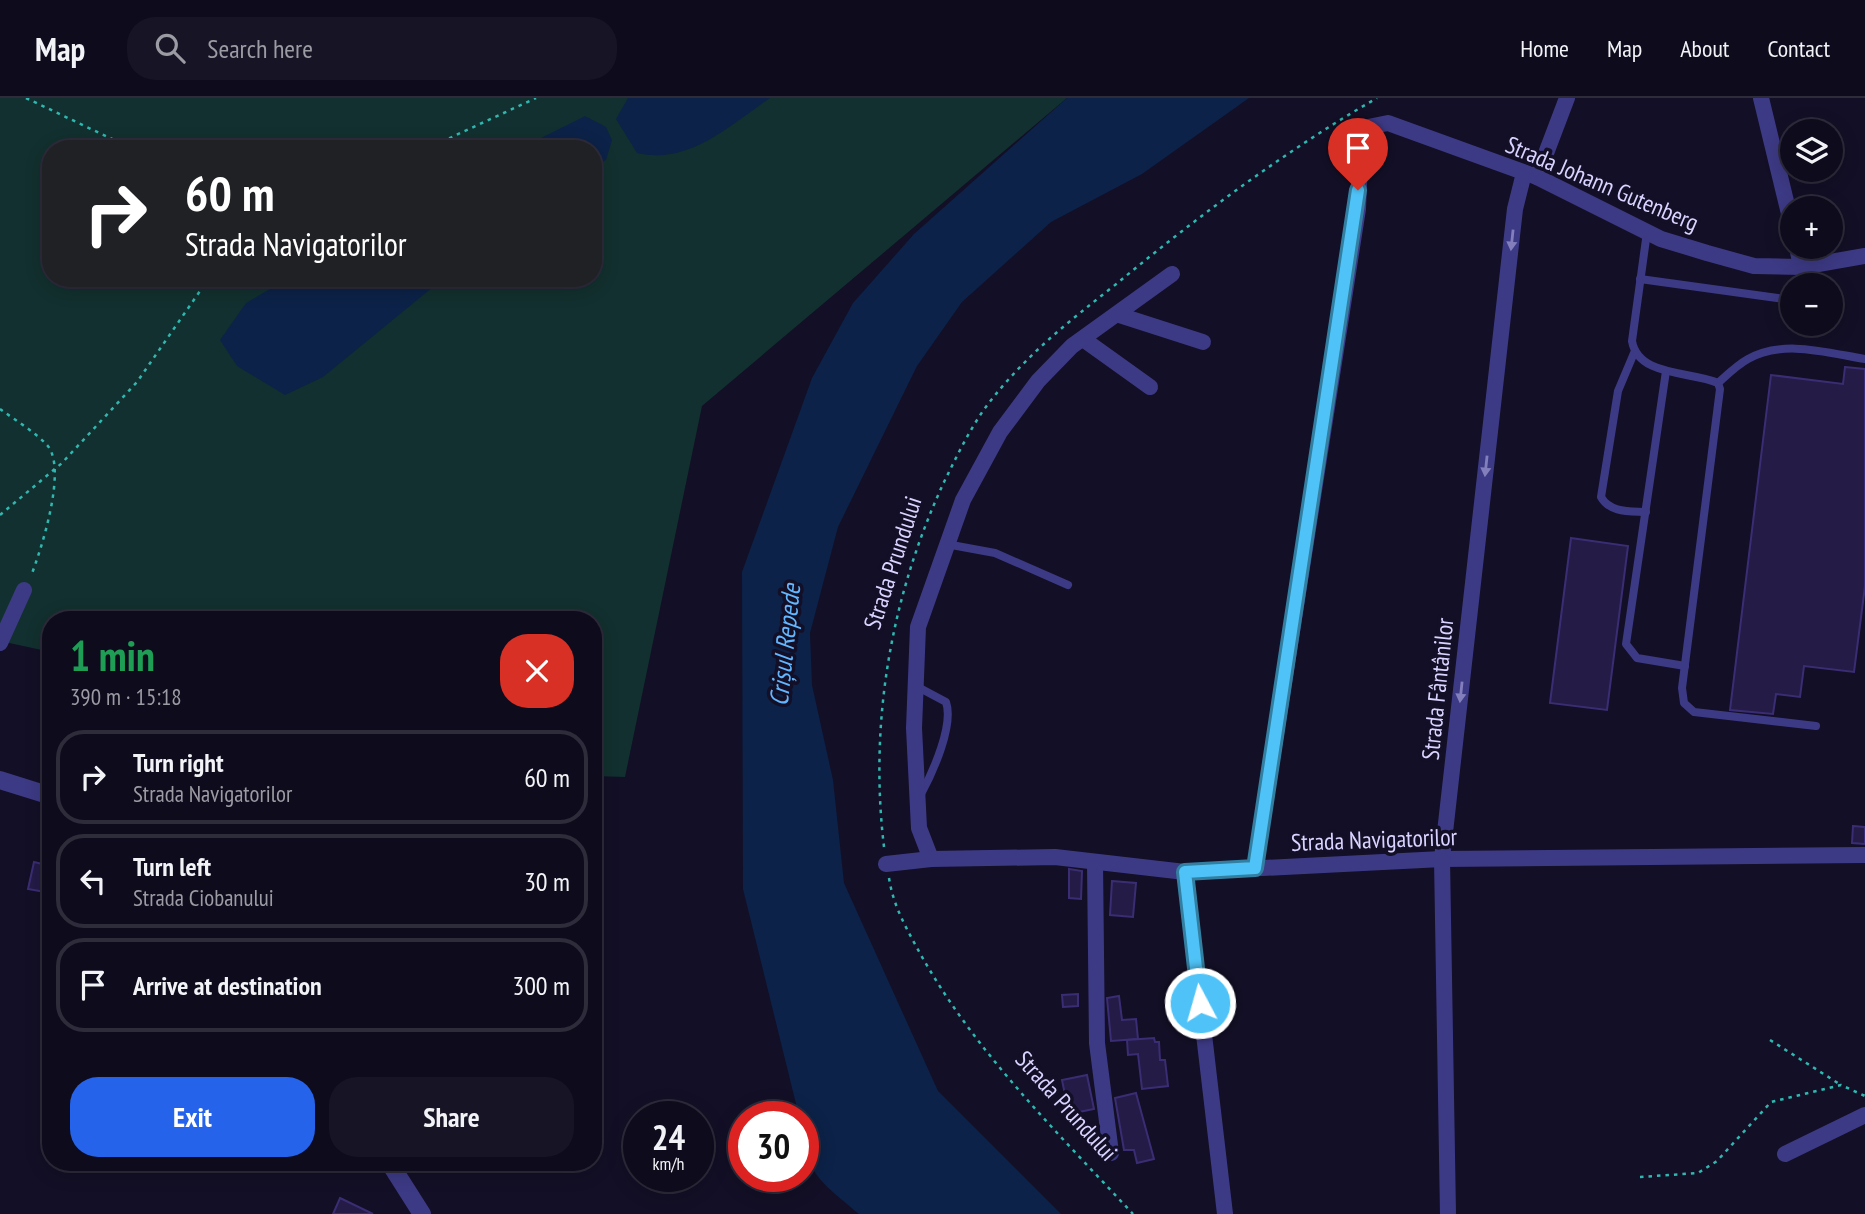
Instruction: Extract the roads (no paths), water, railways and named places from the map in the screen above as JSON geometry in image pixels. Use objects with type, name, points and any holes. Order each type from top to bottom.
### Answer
[{"type":"street","name":"Strada Fântânilor","points":[[1448,1214],[1442,859],[1515,209],[1567,98]]},
{"type":"street","points":[[1761,98],[1785,196]]},
{"type":"street","name":"Strada Johann Gutenberg","points":[[1255,868],[1358,209],[1361,138],[1368,127],[1388,123],[1530,175],[1647,232],[1754,266],[1801,267],[1865,256]]},
{"type":"street","points":[[1799,259],[1801,267]]},
{"type":"street","name":"Strada Prundului","points":[[931,859],[919,828],[916,686],[918,627],[963,500],[1000,432],[1038,381],[1083,339],[1172,274]]},
{"type":"street","points":[[1119,315],[1203,342]]},
{"type":"street","points":[[1083,339],[1150,387]]},
{"type":"street","points":[[0,643],[24,590]]},
{"type":"street","points":[[0,780],[42,793]]},
{"type":"street","name":"Strada Navigatorilor","points":[[886,864],[931,859],[1055,857],[1185,872],[1442,859],[1865,855]]},
{"type":"street","points":[[1095,862],[1097,1043],[1111,1153]]},
{"type":"street","points":[[1185,872],[1225,1214]]},
{"type":"street","points":[[1785,1154],[1865,1115]]},
{"type":"street","points":[[394,1171],[422,1214]]},
{"type":"lane","points":[[1646,512],[1616,509],[1605,505],[1601,498],[1618,391],[1634,353],[1632,341],[1647,232]]},
{"type":"lane","points":[[1640,279],[1780,298]]},
{"type":"lane","points":[[1718,383],[1747,359],[1772,350],[1804,349],[1865,359]]},
{"type":"lane","points":[[1634,353],[1644,362],[1666,371],[1718,383]]},
{"type":"lane","points":[[1666,371],[1626,644],[1637,658],[1685,666]]},
{"type":"lane","points":[[1718,383],[1720,389],[1685,666],[1684,703],[1694,712],[1816,726]]},
{"type":"lane","points":[[946,544],[995,553],[1068,585]]},
{"type":"lane","points":[[916,686],[946,702],[951,715],[931,776],[919,796]]},
{"type":"water","points":[[628,98],[770,98],[708,140],[674,153],[656,155],[637,153],[616,119]]},
{"type":"water","name":"Crișul Repede","points":[[1067,98],[1249,98],[1142,174],[1051,222],[962,302],[917,366],[838,527],[810,633],[812,685],[833,780],[844,883],[938,1091],[1061,1214],[859,1214],[824,1183],[819,1177],[819,1101],[795,1101],[743,889],[742,572],[812,378],[853,303],[914,234]]},
{"type":"water","points":[[585,116],[606,127],[612,140],[606,160],[602,162],[602,140],[537,140]]},
{"type":"water","points":[[274,287],[433,287],[323,377],[285,395],[237,366],[220,340],[246,303]]}]
